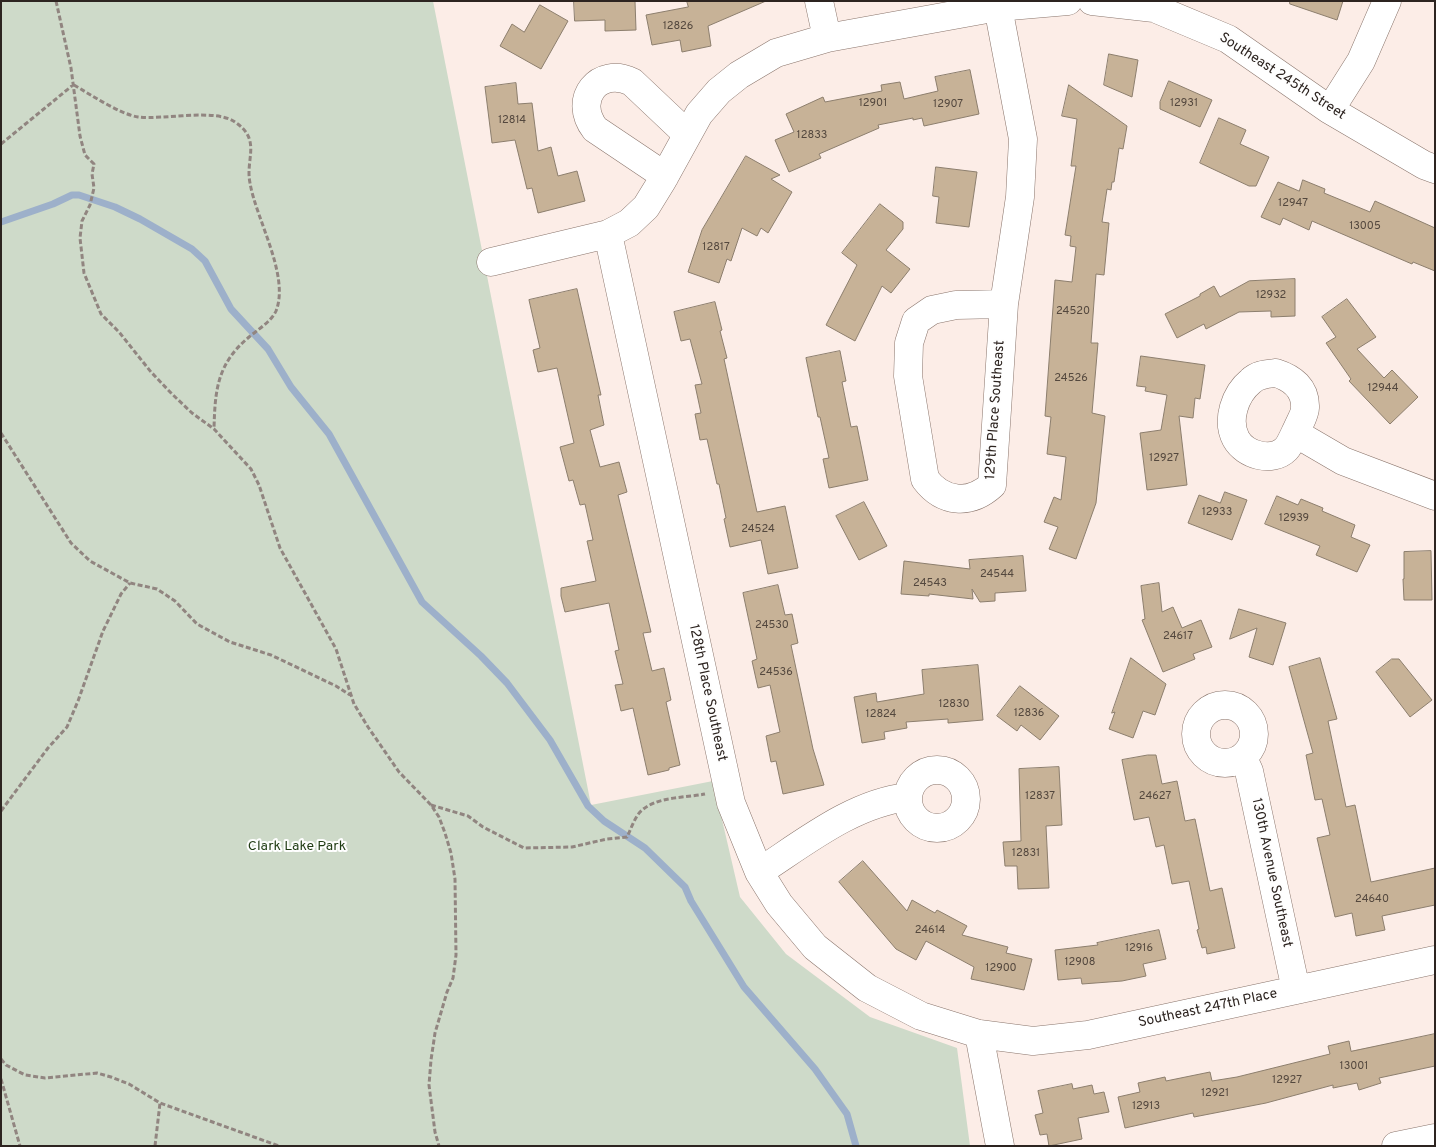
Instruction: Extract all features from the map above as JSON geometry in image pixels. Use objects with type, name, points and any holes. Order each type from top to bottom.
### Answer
[{"type":"street","points":[[818,1],[827,38]]},
{"type":"street","points":[[491,262],[608,234],[629,223],[646,207],[699,114],[714,97],[740,75],[776,53],[827,38],[998,7],[1068,1]]},
{"type":"street","name":"Southeast 245th Street","points":[[1092,1],[1154,8],[1228,39],[1330,110],[1435,170]]},
{"type":"street","points":[[1330,110],[1361,61],[1388,1]]},
{"type":"street","name":"129th Place Southeast","points":[[998,7],[1023,139],[1020,197],[1004,304],[992,485],[975,497],[952,498],[931,487],[925,479],[908,376],[909,343],[916,321],[932,310],[956,304],[1004,304]]},
{"type":"street","points":[[665,176],[595,129],[588,121],[586,111],[586,100],[590,91],[605,79],[614,77],[624,78],[632,82],[687,134]]},
{"type":"street","name":"128th Place Southeast","points":[[608,234],[730,803],[759,872],[779,904],[815,947],[867,988],[921,1016],[979,1034]]},
{"type":"street","points":[[1295,433],[1343,461],[1435,496]]},
{"type":"street","name":"130th Avenue Southeast","points":[[1243,758],[1249,771],[1296,990]]},
{"type":"street","points":[[759,872],[859,809],[893,798],[908,797]]},
{"type":"street","name":"Southeast 247th Place","points":[[979,1034],[1033,1041],[1088,1035],[1435,960]]},
{"type":"street","points":[[979,1034],[1000,1146]]},
{"type":"street","points":[[1396,1146],[1435,1138]]},
{"type":"path","points":[[56,1],[71,68],[80,136],[85,155],[94,164],[92,174],[94,188],[90,205],[82,221],[80,238],[84,273],[101,314],[179,401],[214,429],[251,469],[259,485],[280,548],[336,649],[354,704],[368,728],[399,772],[431,805],[439,817],[451,853],[455,880],[456,929],[456,955],[453,978],[435,1033],[429,1085],[434,1125],[439,1146]]},
{"type":"path","points":[[1,144],[73,85]]},
{"type":"path","points":[[73,85],[102,102],[137,117],[175,118],[214,115],[226,117],[235,121],[249,136],[252,152],[248,164],[249,183],[269,245],[280,298],[271,319],[242,343],[219,375],[215,396],[214,429]]},
{"type":"path","points":[[1,433],[71,543],[90,561],[130,583],[157,589],[175,601],[197,624],[230,642],[271,655],[336,686],[352,696]]},
{"type":"path","points":[[1,811],[66,727],[78,701],[103,631],[121,594],[130,583]]},
{"type":"path","points":[[431,805],[468,816],[483,827],[524,848],[560,848],[627,837],[636,817],[642,810],[651,805],[666,800],[728,790]]},
{"type":"path","points":[[1,1059],[6,1065],[25,1075],[45,1078],[97,1073],[129,1084],[160,1103],[279,1146]]},
{"type":"path","points":[[1,1079],[20,1146]]},
{"type":"path","points":[[156,1146],[160,1103]]},
{"type":"green space","name":"Clark Lake Park","points":[[1,1],[433,1],[591,805],[713,781],[740,897],[786,954],[870,1017],[957,1048],[970,1146],[1,1146]]},
{"type":"building","points":[[574,1],[635,1],[636,30],[605,31],[605,20],[575,21]]},
{"type":"building","points":[[687,1],[766,1],[708,26],[711,46],[682,52],[680,40],[652,45],[646,15],[688,7]]},
{"type":"building","points":[[1290,1],[1343,1],[1337,20],[1290,4]]},
{"type":"building","points":[[540,5],[568,21],[541,69],[500,46],[512,24],[524,32]]},
{"type":"building","points":[[1109,54],[1138,60],[1132,97],[1104,85]]},
{"type":"building","points":[[970,70],[979,114],[924,126],[922,118],[878,125],[879,128],[819,154],[821,158],[789,172],[775,140],[794,132],[786,114],[823,97],[825,102],[882,91],[881,85],[900,82],[904,99],[938,91],[935,77]]},
{"type":"building","points":[[1169,81],[1212,100],[1200,127],[1160,109],[1160,102]]},
{"type":"building","points":[[516,83],[518,104],[532,103],[538,151],[551,147],[558,176],[577,171],[585,201],[538,213],[532,188],[527,189],[515,140],[492,143],[485,87]]},
{"type":"building","points":[[1069,85],[1127,126],[1123,149],[1119,148],[1114,182],[1112,182],[1111,190],[1107,189],[1102,222],[1109,223],[1104,275],[1096,274],[1091,343],[1098,343],[1092,413],[1105,416],[1096,503],[1076,559],[1049,549],[1058,527],[1044,522],[1054,497],[1061,500],[1066,457],[1047,454],[1051,417],[1045,416],[1055,280],[1072,282],[1076,247],[1070,246],[1071,236],[1065,235],[1076,166],[1071,166],[1077,119],[1062,116]]},
{"type":"building","points":[[1219,118],[1246,130],[1240,144],[1269,157],[1256,186],[1249,186],[1200,163]]},
{"type":"building","points":[[746,156],[780,175],[771,179],[792,192],[768,233],[761,228],[757,236],[742,228],[731,261],[727,259],[719,283],[688,272],[702,230]]},
{"type":"building","points":[[936,167],[977,172],[969,227],[936,223],[939,197],[933,196]]},
{"type":"building","points":[[1303,180],[1325,189],[1324,193],[1370,212],[1375,201],[1435,228],[1435,271],[1413,262],[1412,264],[1312,221],[1309,230],[1283,218],[1280,225],[1261,217],[1278,182],[1299,191]]},
{"type":"building","points":[[880,204],[903,222],[903,229],[886,250],[910,269],[891,293],[882,286],[855,341],[826,325],[857,265],[842,253]]},
{"type":"building","points":[[1295,279],[1295,316],[1271,317],[1271,311],[1239,312],[1206,329],[1204,324],[1177,338],[1165,314],[1200,296],[1200,294],[1214,286],[1220,297],[1249,281]]},
{"type":"building","points":[[577,289],[601,395],[598,395],[604,425],[590,430],[600,467],[619,462],[627,492],[618,495],[651,632],[643,633],[652,671],[664,668],[671,700],[666,702],[680,765],[648,775],[633,708],[621,711],[615,685],[623,684],[615,651],[619,650],[609,603],[565,612],[561,596],[561,588],[596,581],[587,541],[593,540],[585,504],[580,505],[573,480],[569,481],[560,447],[574,443],[557,368],[538,372],[533,350],[540,348],[529,300]]},
{"type":"building","points":[[1347,299],[1376,337],[1357,349],[1384,378],[1392,370],[1418,397],[1390,424],[1349,381],[1351,379],[1326,343],[1336,337],[1322,317]]},
{"type":"building","points":[[715,302],[727,358],[724,359],[757,512],[785,506],[798,568],[768,574],[761,540],[730,547],[719,484],[717,484],[707,439],[700,440],[695,414],[701,413],[695,385],[702,384],[690,339],[681,341],[674,312]]},
{"type":"building","points":[[840,351],[846,381],[842,382],[851,427],[857,426],[868,480],[829,488],[823,459],[829,458],[820,417],[818,417],[806,358]]},
{"type":"building","points":[[1141,356],[1205,365],[1200,399],[1195,398],[1193,418],[1179,416],[1187,485],[1147,490],[1140,433],[1161,430],[1167,395],[1145,391],[1146,387],[1137,386]]},
{"type":"building","points":[[1225,492],[1247,500],[1232,540],[1188,523],[1199,495],[1220,503]]},
{"type":"building","points":[[1277,496],[1298,505],[1301,499],[1323,508],[1322,511],[1355,525],[1351,537],[1370,545],[1357,572],[1316,555],[1320,546],[1265,524]]},
{"type":"building","points":[[864,502],[887,546],[859,560],[836,516]]},
{"type":"building","points":[[1431,551],[1432,600],[1404,600],[1404,552]]},
{"type":"building","points":[[1023,556],[1026,591],[995,593],[995,601],[980,602],[972,589],[973,599],[929,594],[929,596],[901,594],[904,561],[970,569],[969,560]]},
{"type":"building","points":[[1159,583],[1162,612],[1173,607],[1182,628],[1201,620],[1212,647],[1193,654],[1195,659],[1163,672],[1142,620],[1145,619],[1141,586]]},
{"type":"building","points":[[778,585],[785,615],[792,614],[798,643],[791,645],[813,749],[824,785],[783,794],[776,761],[771,762],[766,736],[780,732],[770,685],[758,688],[752,661],[757,659],[743,593]]},
{"type":"building","points":[[1239,609],[1286,623],[1273,665],[1249,657],[1257,628],[1230,639]]},
{"type":"building","points":[[1131,658],[1166,684],[1155,715],[1143,711],[1133,738],[1109,729],[1115,712],[1112,713]]},
{"type":"building","points":[[1320,658],[1337,719],[1328,721],[1346,807],[1355,805],[1371,882],[1435,868],[1435,905],[1382,916],[1385,930],[1356,936],[1352,913],[1335,917],[1317,838],[1330,835],[1322,799],[1315,800],[1306,755],[1313,753],[1289,667]]},
{"type":"building","points":[[1392,659],[1399,659],[1432,700],[1410,717],[1376,672]]},
{"type":"building","points":[[978,665],[983,720],[948,723],[948,719],[906,722],[907,728],[884,732],[885,739],[862,743],[854,697],[876,693],[877,702],[924,694],[922,670]]},
{"type":"building","points":[[1020,686],[1059,716],[1040,740],[1021,725],[1017,731],[997,716]]},
{"type":"building","points":[[1156,755],[1162,784],[1177,781],[1185,821],[1195,819],[1210,891],[1222,888],[1235,948],[1207,954],[1206,947],[1202,948],[1189,881],[1172,884],[1164,845],[1156,847],[1149,817],[1134,820],[1122,760]]},
{"type":"building","points":[[1059,767],[1062,825],[1046,826],[1049,888],[1018,889],[1017,866],[1005,866],[1003,842],[1021,841],[1019,769]]},
{"type":"building","points":[[863,861],[907,911],[912,900],[935,913],[937,910],[967,926],[962,935],[1008,947],[1006,953],[1032,959],[1024,990],[971,979],[974,967],[926,941],[916,960],[896,949],[839,882]]},
{"type":"building","points":[[1159,930],[1166,959],[1143,964],[1146,976],[1122,981],[1082,984],[1081,978],[1058,980],[1055,950],[1098,945],[1097,943]]},
{"type":"building","points":[[1435,1034],[1435,1066],[1379,1078],[1381,1083],[1359,1090],[1357,1083],[1333,1088],[1333,1085],[1266,1103],[1194,1117],[1193,1113],[1125,1128],[1118,1097],[1140,1092],[1138,1083],[1165,1077],[1166,1081],[1210,1072],[1212,1081],[1237,1077],[1330,1054],[1328,1046],[1349,1041],[1351,1051]]},
{"type":"building","points":[[1072,1084],[1073,1089],[1092,1085],[1094,1094],[1104,1092],[1109,1112],[1078,1118],[1082,1139],[1049,1146],[1047,1134],[1040,1135],[1035,1115],[1043,1113],[1038,1091]]},
{"type":"waterway","points":[[1,222],[53,204],[72,195],[79,195],[115,207],[140,219],[192,249],[205,261],[231,309],[268,349],[291,387],[329,434],[422,602],[481,656],[507,683],[550,740],[588,806],[604,821],[645,848],[685,887],[691,901],[744,987],[815,1069],[847,1114],[856,1146]]}]
